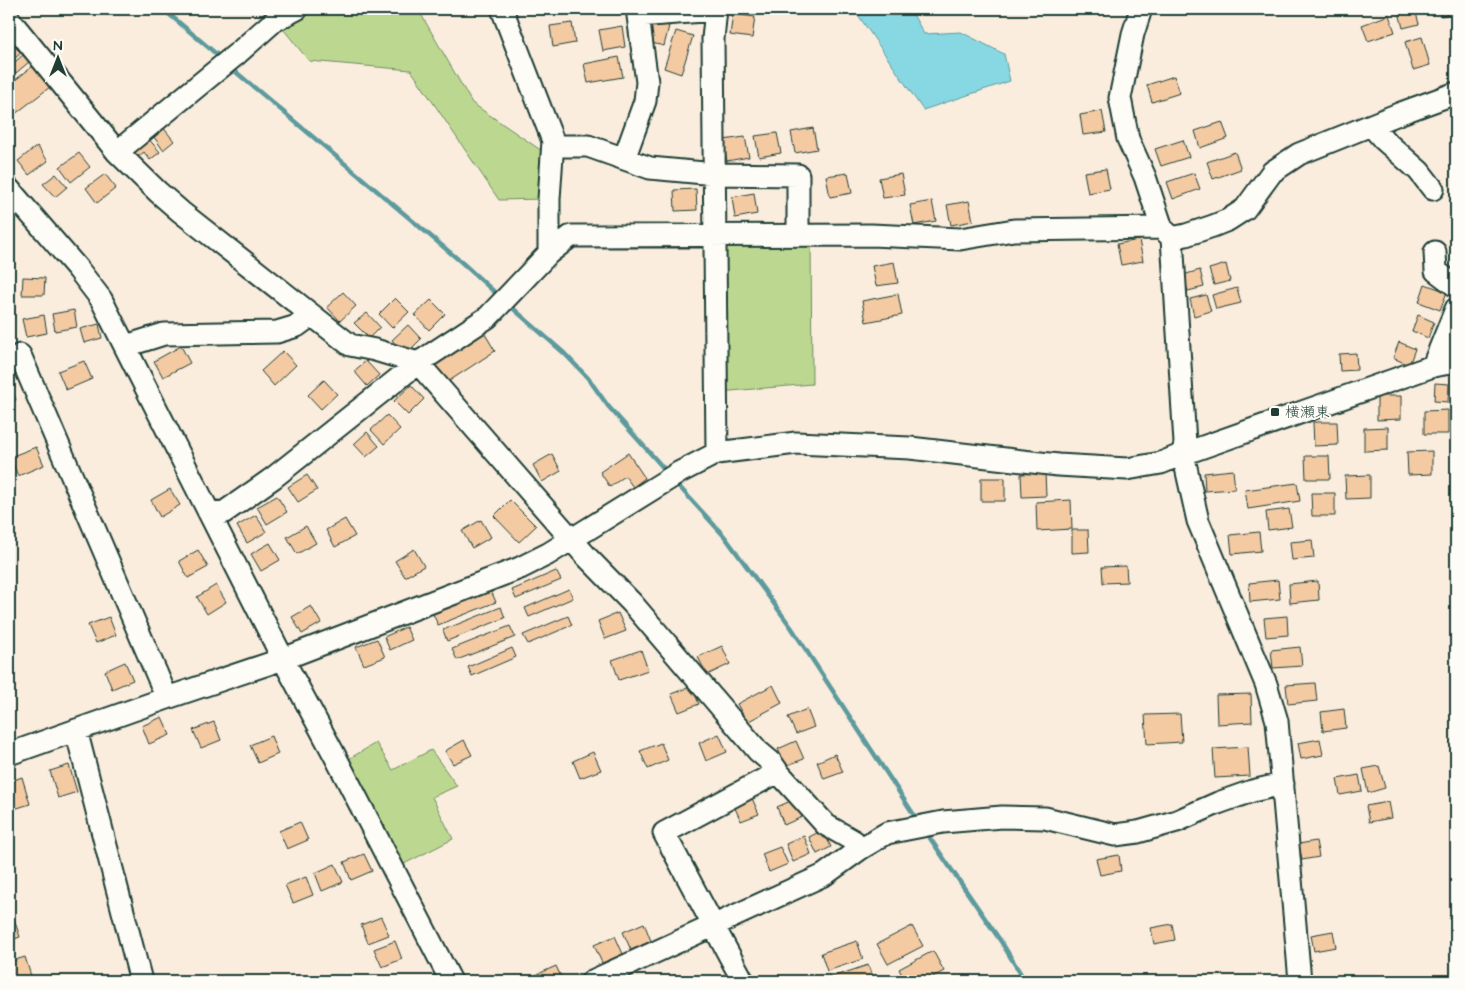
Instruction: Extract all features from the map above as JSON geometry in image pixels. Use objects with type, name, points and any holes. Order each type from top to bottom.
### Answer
[{"type":"street","points":[[117,152],[218,70],[274,21],[297,9]]},
{"type":"street","points":[[502,9],[553,141],[549,199],[549,253]]},
{"type":"street","points":[[624,158],[645,101],[647,82],[638,16],[716,9],[713,32],[717,453]]},
{"type":"street","points":[[1140,9],[1120,98],[1128,139],[1167,233],[1185,443],[1183,454],[1198,521],[1266,684],[1277,721],[1300,981]]},
{"type":"street","points":[[9,19],[117,152],[181,212],[350,345],[418,362],[586,556],[632,603],[758,751],[771,762],[826,825],[854,841],[860,849]]},
{"type":"street","points":[[208,511],[223,513],[273,478],[418,362],[488,317],[549,253],[571,236],[871,235],[960,239],[1014,230],[1186,235],[1228,220],[1245,209],[1266,178],[1299,154],[1456,93]]},
{"type":"street","points":[[1371,125],[1384,140],[1420,170],[1433,189]]},
{"type":"street","points":[[553,146],[588,146],[650,168],[715,174],[798,175],[798,235]]},
{"type":"street","points":[[9,189],[78,269],[101,300],[283,659],[451,981]]},
{"type":"street","points":[[1434,252],[1436,271],[1456,286]]},
{"type":"street","points":[[1433,366],[1456,309]]},
{"type":"street","points":[[126,346],[164,334],[277,332],[297,326],[312,316]]},
{"type":"street","points":[[20,354],[167,698]]},
{"type":"street","points":[[9,754],[283,659],[520,568],[548,554],[671,478],[717,453],[796,443],[910,448],[1058,465],[1127,469],[1161,463],[1433,366],[1456,362]]},
{"type":"street","points":[[76,730],[142,981]]},
{"type":"street","points":[[743,981],[664,833],[778,772]]},
{"type":"street","points":[[592,981],[824,875],[860,849],[887,833],[932,824],[1002,817],[1045,818],[1115,835],[1138,832],[1176,821],[1252,791],[1284,784]]},
{"type":"green space","points":[[267,9],[418,9],[472,103],[545,153],[543,199],[499,200],[411,70],[309,61]]},
{"type":"green space","points":[[811,240],[812,384],[719,392],[720,248],[726,241]]},
{"type":"green space","points":[[376,743],[393,770],[431,750],[457,786],[432,797],[453,839],[402,865],[345,761]]},
{"type":"water","points":[[854,9],[910,9],[924,34],[961,32],[1004,54],[1010,81],[923,110]]},
{"type":"building","points":[[593,9],[616,9],[616,10],[594,14]]},
{"type":"building","points":[[1415,9],[1419,24],[1403,28],[1399,12]]},
{"type":"building","points":[[1439,9],[1456,9],[1456,13],[1441,16]]},
{"type":"building","points":[[733,14],[755,17],[752,38],[730,35]]},
{"type":"building","points":[[1389,15],[1395,32],[1368,41],[1362,25]]},
{"type":"building","points":[[647,21],[669,26],[664,46],[643,41]]},
{"type":"building","points":[[572,23],[575,43],[553,47],[550,26]]},
{"type":"building","points":[[622,26],[625,47],[603,51],[599,30]]},
{"type":"building","points":[[676,31],[693,36],[681,74],[664,68]]},
{"type":"building","points":[[1422,37],[1430,65],[1413,70],[1405,42]]},
{"type":"building","points":[[14,46],[21,53],[9,63],[9,50]]},
{"type":"building","points":[[23,55],[29,62],[16,73],[10,66]]},
{"type":"building","points":[[619,57],[623,77],[588,83],[584,64]]},
{"type":"building","points":[[33,66],[50,87],[10,118],[9,85]]},
{"type":"building","points":[[1174,76],[1180,93],[1152,102],[1147,85]]},
{"type":"building","points":[[1102,111],[1106,132],[1083,135],[1080,115]]},
{"type":"building","points":[[1222,122],[1228,138],[1200,148],[1195,131]]},
{"type":"building","points":[[162,126],[174,141],[163,150],[152,134]]},
{"type":"building","points":[[813,128],[817,149],[795,153],[791,132]]},
{"type":"building","points":[[777,133],[781,153],[759,157],[755,136]]},
{"type":"building","points":[[147,137],[160,152],[150,160],[144,152],[134,160],[128,152]]},
{"type":"building","points":[[745,137],[749,157],[727,161],[723,140]]},
{"type":"building","points":[[1183,140],[1189,157],[1161,166],[1155,149]]},
{"type":"building","points":[[37,146],[48,161],[29,175],[18,161]]},
{"type":"building","points":[[1235,152],[1241,169],[1213,179],[1207,162]]},
{"type":"building","points":[[79,153],[90,167],[71,182],[60,167]]},
{"type":"building","points":[[1106,169],[1110,189],[1088,193],[1084,172]]},
{"type":"building","points":[[848,173],[852,193],[830,197],[826,176]]},
{"type":"building","points":[[1194,173],[1200,189],[1173,199],[1167,182]]},
{"type":"building","points":[[56,174],[67,187],[55,197],[43,184]]},
{"type":"building","points":[[105,174],[116,188],[97,203],[86,188]]},
{"type":"building","points":[[901,174],[905,195],[883,198],[879,178]]},
{"type":"building","points":[[696,189],[697,210],[675,211],[674,190]]},
{"type":"building","points":[[754,193],[757,214],[735,218],[732,197]]},
{"type":"building","points":[[932,201],[936,221],[914,225],[910,205]]},
{"type":"building","points":[[969,201],[973,221],[951,225],[947,205]]},
{"type":"building","points":[[1139,240],[1143,261],[1121,265],[1117,244]]},
{"type":"building","points":[[894,262],[898,283],[876,286],[872,266]]},
{"type":"building","points":[[1226,264],[1230,281],[1214,285],[1209,269]]},
{"type":"building","points":[[1200,270],[1204,287],[1188,291],[1183,275]]},
{"type":"building","points":[[23,277],[45,278],[44,295],[22,295]]},
{"type":"building","points":[[1425,284],[1447,292],[1440,310],[1419,302]]},
{"type":"building","points":[[1237,288],[1241,303],[1216,309],[1212,295]]},
{"type":"building","points":[[343,292],[356,306],[340,321],[327,307]]},
{"type":"building","points":[[898,294],[902,315],[866,322],[862,301]]},
{"type":"building","points":[[1206,295],[1211,311],[1194,316],[1190,299]]},
{"type":"building","points":[[395,298],[409,312],[392,328],[379,314]]},
{"type":"building","points":[[431,300],[445,314],[429,330],[415,315]]},
{"type":"building","points":[[74,310],[77,327],[55,331],[52,314]]},
{"type":"building","points":[[367,313],[380,327],[369,338],[354,323]]},
{"type":"building","points":[[44,315],[47,333],[26,337],[22,319]]},
{"type":"building","points":[[1418,315],[1434,322],[1428,338],[1412,331]]},
{"type":"building","points":[[99,324],[102,338],[84,343],[80,329]]},
{"type":"building","points":[[408,325],[421,339],[405,355],[392,340]]},
{"type":"building","points":[[482,329],[495,351],[446,383],[430,363]]},
{"type":"building","points":[[1399,342],[1415,349],[1409,365],[1393,358]]},
{"type":"building","points":[[181,346],[190,363],[163,377],[154,361]]},
{"type":"building","points":[[283,351],[296,365],[274,386],[261,371]]},
{"type":"building","points":[[1356,353],[1357,370],[1340,371],[1339,354]]},
{"type":"building","points":[[84,361],[92,379],[66,390],[58,371]]},
{"type":"building","points":[[366,361],[379,375],[367,386],[354,371]]},
{"type":"building","points":[[324,380],[337,394],[321,409],[308,395]]},
{"type":"building","points":[[9,382],[16,400],[9,403]]},
{"type":"building","points":[[1435,383],[1449,384],[1448,402],[1434,401]]},
{"type":"building","points":[[411,385],[424,399],[408,415],[394,401]]},
{"type":"building","points":[[1377,396],[1401,396],[1401,419],[1377,420]]},
{"type":"building","points":[[1448,410],[1448,434],[1424,434],[1424,411]]},
{"type":"building","points":[[387,415],[400,429],[384,444],[371,430]]},
{"type":"building","points":[[1313,422],[1337,422],[1338,445],[1314,446]]},
{"type":"building","points":[[1388,427],[1388,450],[1364,451],[1364,428]]},
{"type":"building","points":[[367,432],[379,446],[366,457],[354,444]]},
{"type":"building","points":[[36,447],[44,465],[18,476],[10,457]]},
{"type":"building","points":[[1432,451],[1432,474],[1408,475],[1407,452]]},
{"type":"building","points":[[628,453],[645,478],[633,487],[625,476],[610,487],[600,472]]},
{"type":"building","points":[[552,454],[561,471],[542,482],[533,465]]},
{"type":"building","points":[[1305,456],[1329,456],[1330,479],[1306,479]]},
{"type":"building","points":[[1233,470],[1235,489],[1205,491],[1204,473]]},
{"type":"building","points":[[1045,473],[1046,496],[1022,497],[1021,474]]},
{"type":"building","points":[[307,475],[317,490],[298,502],[288,487]]},
{"type":"building","points":[[1370,475],[1370,498],[1346,499],[1345,476]]},
{"type":"building","points":[[981,478],[1005,478],[1005,501],[981,501]]},
{"type":"building","points":[[1297,483],[1300,501],[1248,509],[1245,490]]},
{"type":"building","points":[[170,489],[180,505],[160,517],[151,500]]},
{"type":"building","points":[[1311,493],[1335,493],[1335,516],[1312,516]]},
{"type":"building","points":[[277,496],[287,512],[267,524],[257,507]]},
{"type":"building","points":[[510,500],[536,526],[519,542],[494,516]]},
{"type":"building","points":[[1071,500],[1072,529],[1037,531],[1036,502]]},
{"type":"building","points":[[1289,509],[1292,527],[1268,530],[1266,512]]},
{"type":"building","points":[[256,515],[266,532],[247,543],[237,526]]},
{"type":"building","points":[[345,519],[355,536],[335,547],[326,530]]},
{"type":"building","points":[[481,520],[491,537],[472,548],[462,531]]},
{"type":"building","points":[[306,526],[316,543],[297,554],[287,537]]},
{"type":"building","points":[[1072,530],[1088,530],[1089,552],[1072,553]]},
{"type":"building","points":[[1259,532],[1261,551],[1232,554],[1230,535]]},
{"type":"building","points":[[1312,540],[1314,558],[1292,560],[1290,542]]},
{"type":"building","points":[[270,543],[280,560],[261,571],[251,554]]},
{"type":"building","points":[[414,549],[424,566],[405,577],[395,561]]},
{"type":"building","points":[[198,550],[208,567],[188,578],[179,561]]},
{"type":"building","points":[[1126,566],[1127,582],[1103,583],[1102,567]]},
{"type":"building","points":[[556,571],[561,580],[516,599],[512,590]]},
{"type":"building","points":[[1278,580],[1280,599],[1250,602],[1249,583]]},
{"type":"building","points":[[1318,581],[1319,600],[1290,603],[1289,584]]},
{"type":"building","points":[[216,585],[226,602],[207,614],[197,597]]},
{"type":"building","points":[[569,589],[573,598],[529,617],[525,608]]},
{"type":"building","points":[[491,591],[496,602],[438,625],[433,614]]},
{"type":"building","points":[[311,606],[321,623],[302,634],[292,617]]},
{"type":"building","points":[[501,607],[505,618],[447,641],[443,630]]},
{"type":"building","points":[[618,613],[626,631],[605,639],[598,621]]},
{"type":"building","points":[[568,616],[572,625],[528,644],[523,635]]},
{"type":"building","points":[[1287,616],[1288,635],[1266,637],[1264,618]]},
{"type":"building","points":[[109,617],[116,635],[96,643],[88,625]]},
{"type":"building","points":[[510,626],[515,637],[457,660],[452,649]]},
{"type":"building","points":[[406,627],[412,640],[390,650],[384,637]]},
{"type":"building","points":[[377,639],[385,657],[364,665],[356,647]]},
{"type":"building","points":[[722,646],[730,664],[707,675],[698,657]]},
{"type":"building","points":[[1300,647],[1302,666],[1273,668],[1271,650]]},
{"type":"building","points":[[512,648],[516,657],[472,676],[468,667]]},
{"type":"building","points":[[641,650],[648,670],[619,680],[612,660]]},
{"type":"building","points":[[125,662],[133,680],[112,689],[105,671]]},
{"type":"building","points":[[1315,683],[1317,701],[1288,704],[1286,685]]},
{"type":"building","points":[[773,685],[782,703],[747,722],[737,704]]},
{"type":"building","points":[[692,686],[699,704],[679,712],[671,694]]},
{"type":"building","points":[[1251,694],[1252,722],[1217,724],[1216,695]]},
{"type":"building","points":[[807,709],[814,727],[796,734],[788,717]]},
{"type":"building","points":[[1344,709],[1346,728],[1323,731],[1321,712]]},
{"type":"building","points":[[1180,714],[1182,742],[1147,744],[1145,715]]},
{"type":"building","points":[[162,717],[170,735],[149,744],[142,726]]},
{"type":"building","points":[[214,722],[221,740],[201,748],[193,730]]},
{"type":"building","points":[[719,734],[727,752],[706,761],[699,743]]},
{"type":"building","points":[[271,736],[278,754],[258,763],[250,745]]},
{"type":"building","points":[[1320,739],[1323,755],[1301,759],[1298,743]]},
{"type":"building","points":[[464,740],[472,755],[453,764],[445,751]]},
{"type":"building","points":[[796,741],[804,759],[785,766],[778,749]]},
{"type":"building","points":[[661,743],[668,760],[648,769],[640,751]]},
{"type":"building","points":[[1248,747],[1250,776],[1215,778],[1213,749]]},
{"type":"building","points":[[593,752],[601,770],[580,778],[573,761]]},
{"type":"building","points":[[835,754],[843,772],[824,779],[817,762]]},
{"type":"building","points":[[69,765],[77,792],[58,798],[50,771]]},
{"type":"building","points":[[1379,766],[1385,788],[1368,793],[1363,769]]},
{"type":"building","points":[[1359,775],[1362,791],[1340,795],[1337,779]]},
{"type":"building","points":[[22,777],[30,804],[11,810],[9,782]]},
{"type":"building","points":[[751,796],[759,814],[741,821],[733,804]]},
{"type":"building","points":[[795,799],[802,817],[784,825],[777,807]]},
{"type":"building","points":[[1388,802],[1391,818],[1369,822],[1366,806]]},
{"type":"building","points":[[300,822],[308,840],[287,849],[279,831]]},
{"type":"building","points":[[823,830],[831,847],[817,854],[809,837]]},
{"type":"building","points":[[804,836],[811,854],[793,862],[786,844]]},
{"type":"building","points":[[1316,841],[1319,857],[1302,860],[1299,844]]},
{"type":"building","points":[[780,847],[788,864],[769,872],[762,854]]},
{"type":"building","points":[[364,854],[372,871],[351,880],[344,862]]},
{"type":"building","points":[[1119,855],[1121,871],[1100,875],[1096,859]]},
{"type":"building","points":[[335,864],[343,882],[322,891],[315,873]]},
{"type":"building","points":[[306,877],[313,895],[293,903],[285,885]]},
{"type":"building","points":[[13,916],[20,937],[9,941],[9,917]]},
{"type":"building","points":[[381,917],[389,935],[368,943],[361,925]]},
{"type":"building","points":[[644,923],[651,941],[631,950],[623,932]]},
{"type":"building","points":[[1172,924],[1175,940],[1154,944],[1151,928]]},
{"type":"building","points":[[912,926],[923,946],[888,964],[877,944]]},
{"type":"building","points":[[1333,931],[1336,947],[1314,951],[1311,935]]},
{"type":"building","points":[[615,936],[623,954],[602,963],[594,945]]},
{"type":"building","points":[[395,941],[402,959],[382,967],[374,949]]},
{"type":"building","points":[[857,941],[863,959],[827,971],[821,953]]},
{"type":"building","points":[[933,951],[944,971],[925,981],[905,981],[899,969]]},
{"type":"building","points":[[25,957],[32,979],[12,981],[9,972],[9,962]]},
{"type":"building","points":[[868,965],[874,981],[834,981],[832,977]]},
{"type":"building","points":[[556,966],[563,981],[539,981],[536,975]]},
{"type":"waterway","points":[[163,9],[221,58]]},
{"type":"waterway","points":[[230,67],[459,260],[500,297]]},
{"type":"waterway","points":[[508,304],[564,353],[588,378],[608,406],[667,472]]},
{"type":"waterway","points":[[675,482],[725,537],[791,627],[918,821]]},
{"type":"waterway","points":[[925,831],[1002,943],[1025,981]]},
{"type":"place","name":"横瀬東","points":[[1275,412]]}]
